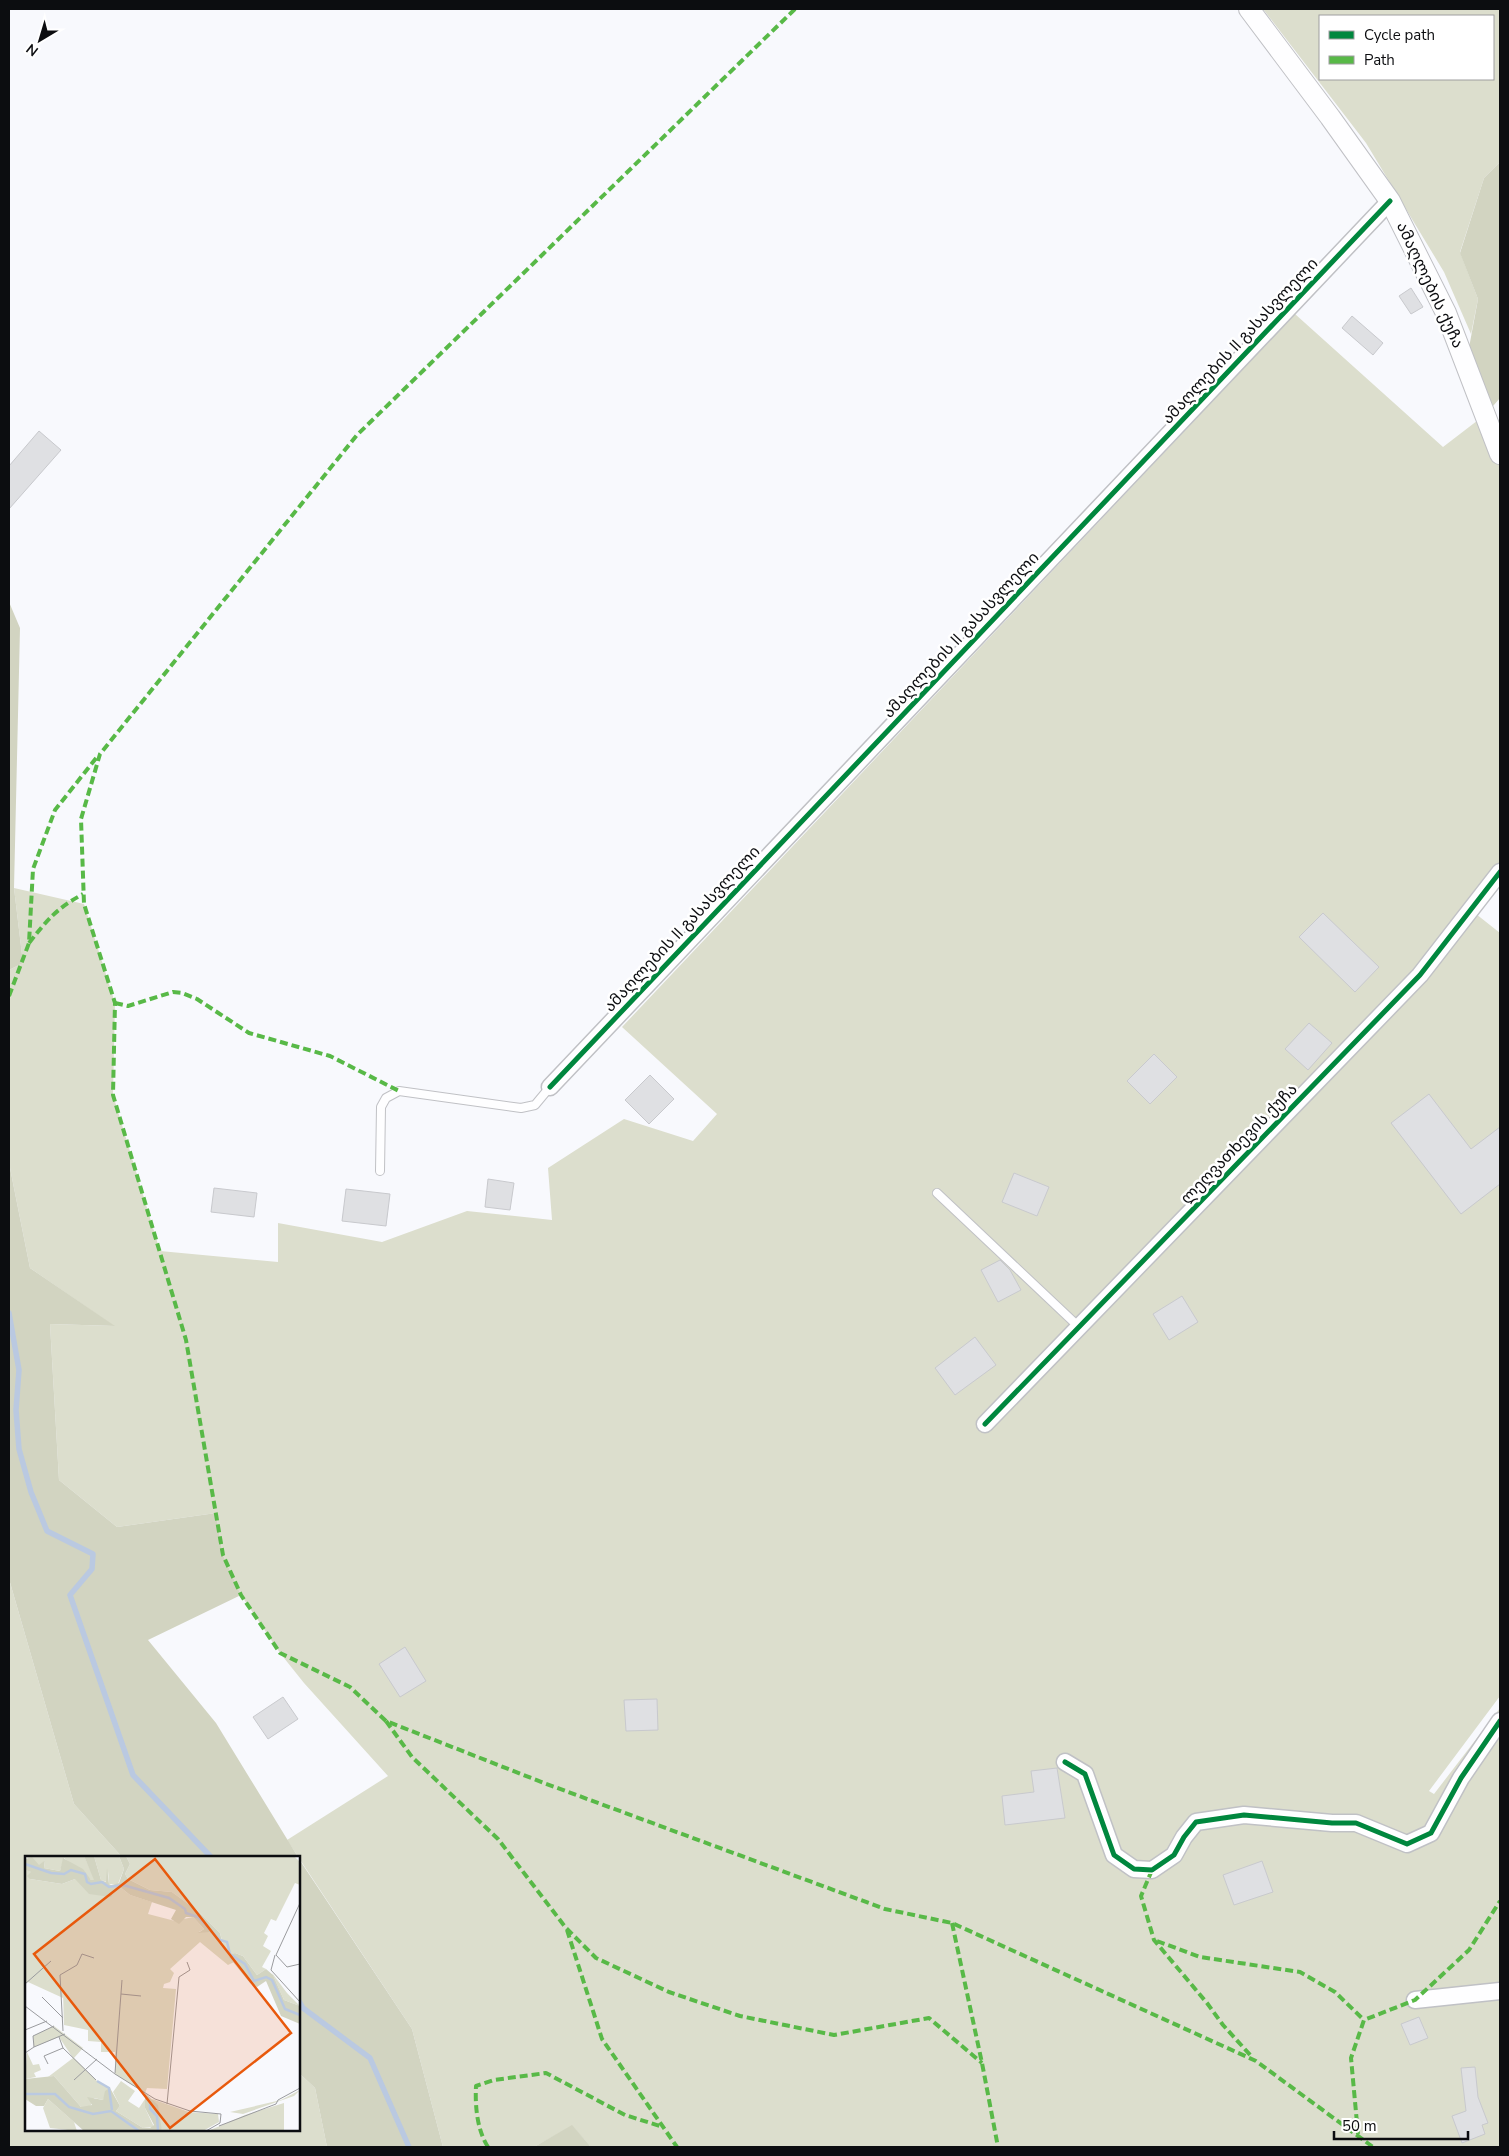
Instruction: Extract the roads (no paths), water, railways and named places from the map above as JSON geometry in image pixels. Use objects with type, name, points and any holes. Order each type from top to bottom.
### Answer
[{"type":"street","name":"ამაღლების ქუჩა","points":[[1249,9],[1390,201],[1446,313],[1500,454]]},
{"type":"street","name":"ამაღლების II გასასვლელი","points":[[550,1087],[1390,201]]},
{"type":"street","name":"ლეღვათხევის ქუჩა","points":[[985,1424],[1420,975],[1500,872]]},
{"type":"street","points":[[1065,1762],[1085,1774],[1114,1856],[1134,1869],[1152,1870],[1174,1855],[1184,1837],[1196,1822],[1244,1815],[1332,1823],[1356,1823],[1407,1844],[1431,1832],[1462,1778],[1500,1721]]},
{"type":"street","points":[[1415,2000],[1500,1991]]},
{"type":"lane","points":[[380,1171],[382,1107],[386,1098],[399,1091],[521,1108],[535,1105],[550,1087]]},
{"type":"lane","points":[[937,1193],[1079,1327]]},
{"type":"waterway","points":[[9,1313],[19,1370],[16,1410],[19,1449],[31,1492],[47,1531],[93,1554],[92,1569],[70,1595],[133,1775],[210,1856]]},
{"type":"waterway","points":[[300,2003],[303,2008],[370,2058],[409,2147]]}]
